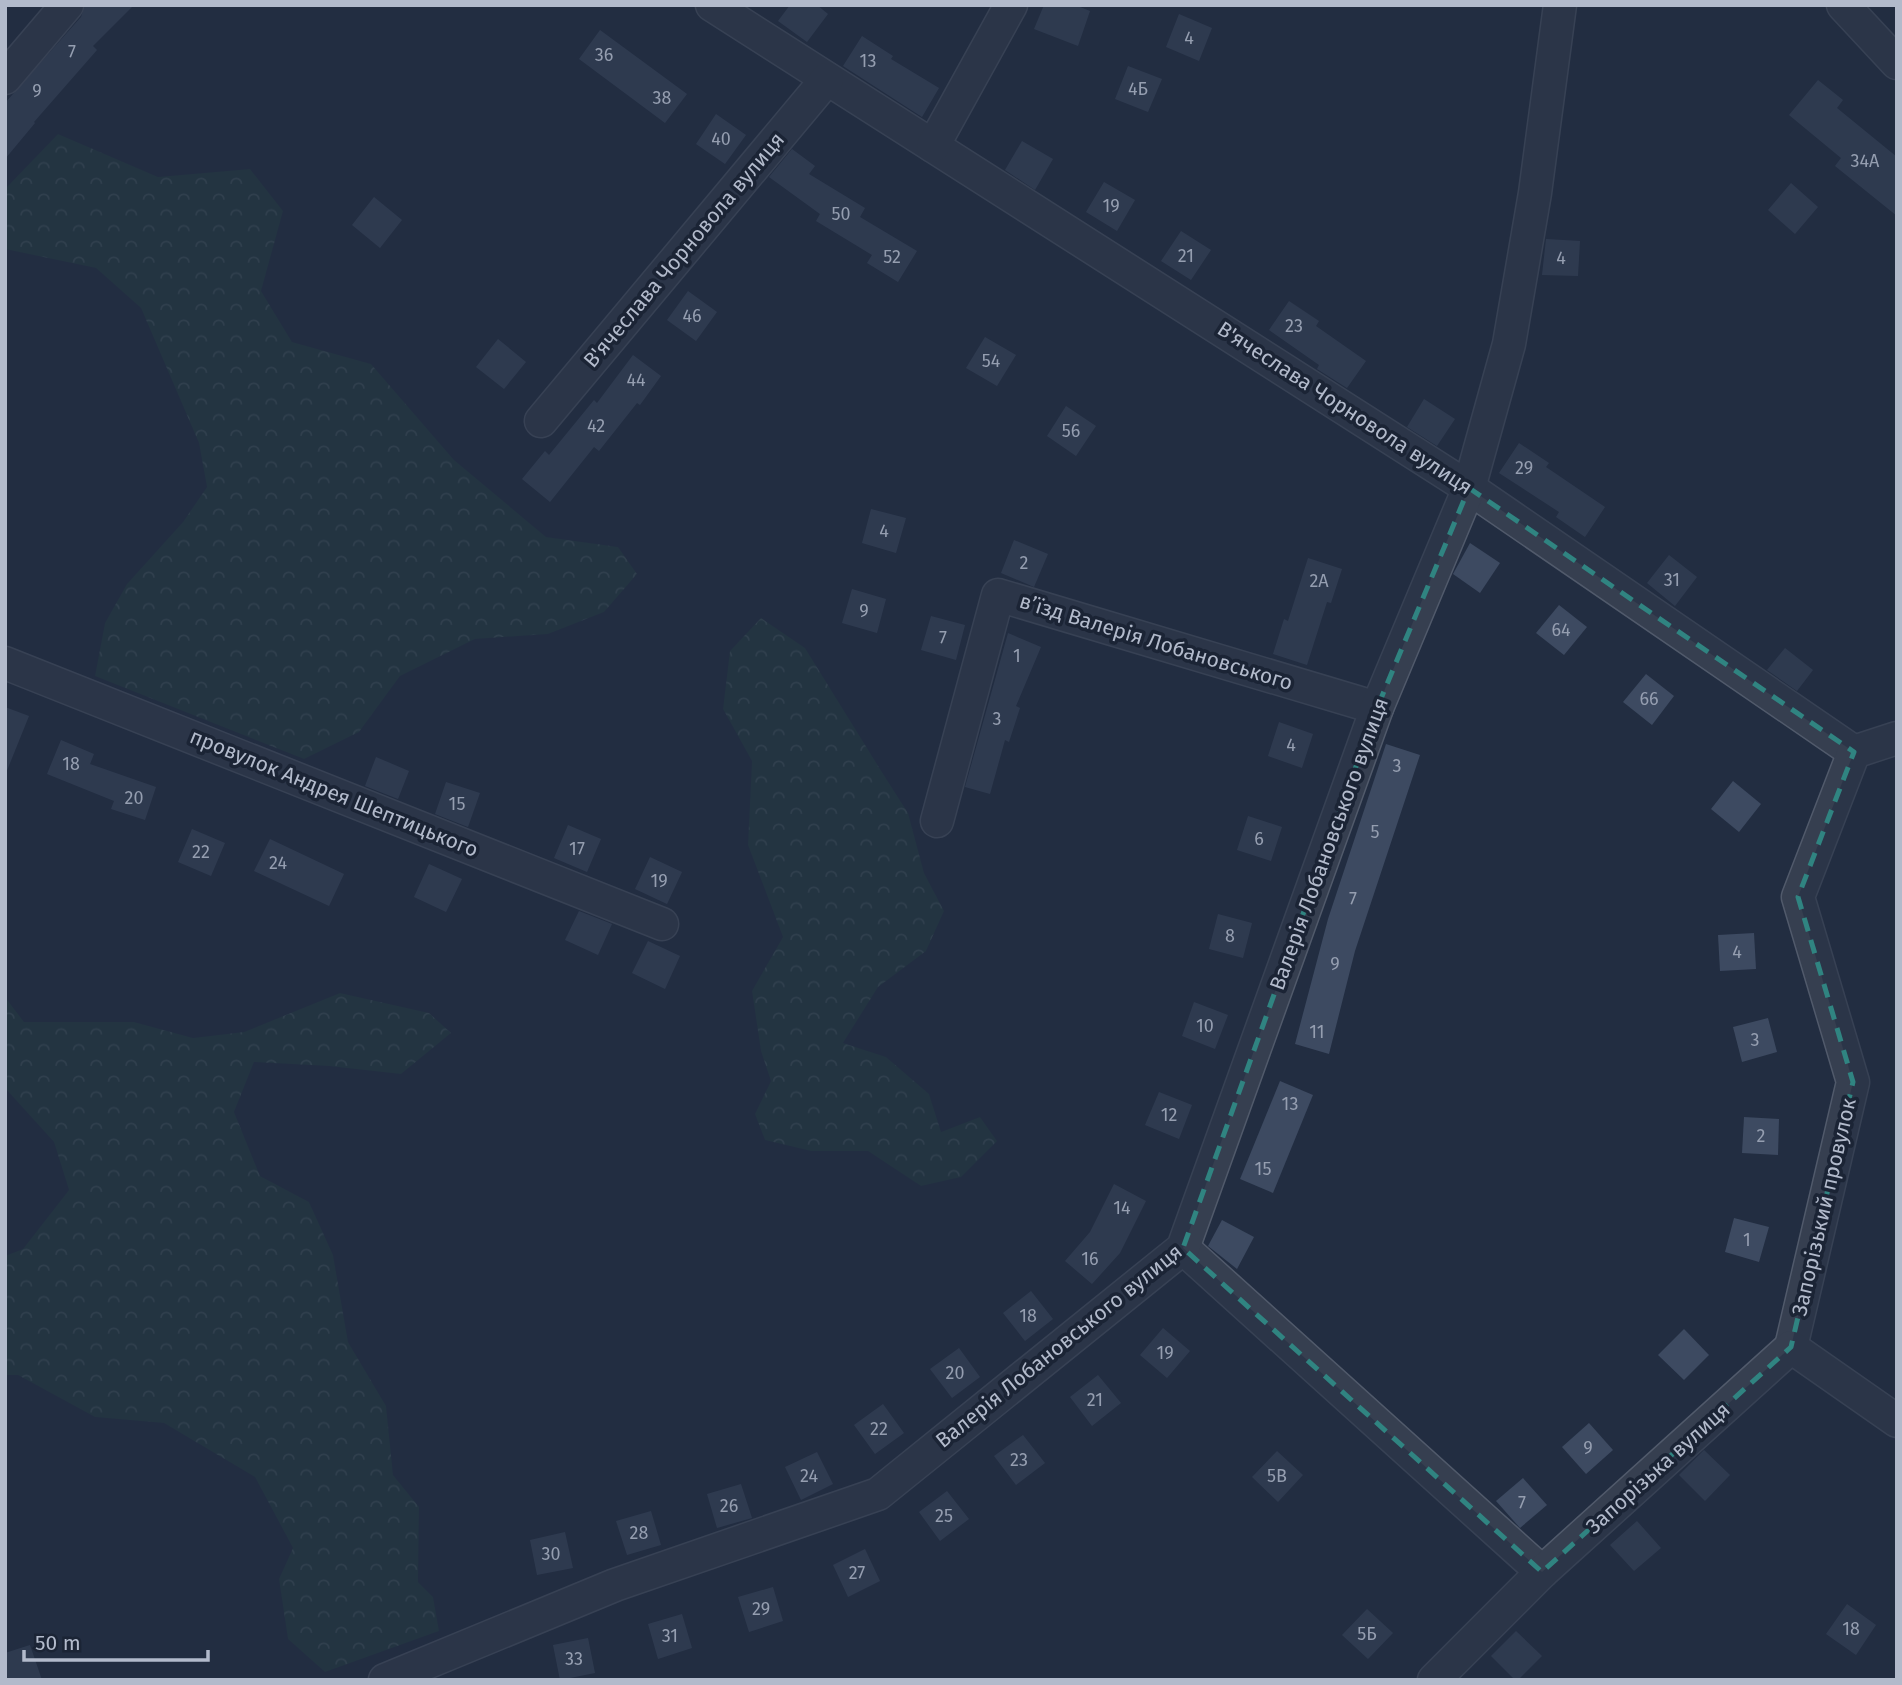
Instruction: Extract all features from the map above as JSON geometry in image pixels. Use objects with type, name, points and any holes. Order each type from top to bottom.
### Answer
[{"type":"street","points":[[5,78],[67,5]]},
{"type":"street","name":"В'ячеслава Чорновола вулиця","points":[[712,5],[1469,488],[1854,752]]},
{"type":"street","points":[[933,146],[1011,5]]},
{"type":"street","name":"Валерія Лобановського вулиця","points":[[385,1680],[615,1585],[878,1494],[1183,1248],[1377,708],[1469,488],[1509,344],[1535,193],[1560,5]]},
{"type":"street","points":[[1843,5],[1897,63]]},
{"type":"street","name":"В'ячеслава Чорновола вулиця","points":[[541,421],[827,79]]},
{"type":"street","name":"в’їзд Валерія Лобановського","points":[[937,821],[999,595],[1377,708]]},
{"type":"street","name":"провулок Андрея Шептицького","points":[[5,663],[662,924]]},
{"type":"street","points":[[1854,752],[1897,738]]},
{"type":"street","name":"Запорізький провулок","points":[[1791,1347],[1853,1082],[1798,897],[1854,752]]},
{"type":"street","points":[[1183,1248],[1542,1572]]},
{"type":"street","points":[[1791,1347],[1897,1421]]},
{"type":"street","name":"Запорізька вулиця","points":[[1434,1680],[1542,1572],[1791,1347]]},
{"type":"highlighted area","points":[[1469,488],[1854,752],[1798,897],[1853,1082],[1791,1347],[1542,1572],[1183,1248],[1377,708]]},
{"type":"green space","points":[[58,134],[158,177],[250,169],[283,211],[261,291],[292,342],[371,364],[454,460],[546,537],[618,547],[637,574],[604,612],[548,634],[475,639],[400,676],[359,732],[304,759],[95,676],[105,623],[127,584],[183,522],[207,487],[199,443],[141,308],[96,268],[5,249],[5,189]]},
{"type":"green space","points":[[761,618],[805,648],[908,813],[924,873],[944,911],[926,951],[878,987],[843,1043],[886,1057],[929,1094],[941,1132],[980,1117],[997,1141],[961,1177],[921,1186],[868,1151],[811,1151],[765,1140],[755,1114],[771,1081],[761,1051],[752,991],[783,937],[748,845],[752,761],[723,709],[730,651]]},
{"type":"green space","points":[[340,993],[429,1013],[451,1033],[401,1074],[329,1066],[254,1062],[234,1112],[260,1176],[309,1202],[333,1255],[348,1342],[386,1406],[393,1475],[419,1507],[418,1582],[433,1597],[439,1631],[325,1672],[288,1639],[279,1579],[293,1548],[255,1477],[164,1423],[95,1417],[18,1375],[5,1375],[5,1256],[23,1249],[69,1190],[54,1142],[5,1088],[5,997],[24,1022],[134,1022],[193,1038],[244,1032]]},
{"type":"building","points":[[85,5],[134,5],[93,46],[97,50],[5,159],[5,103],[81,17]]},
{"type":"building","points":[[790,5],[817,5],[828,14],[807,42],[778,21]]},
{"type":"building","points":[[1044,5],[1075,5],[1090,11],[1078,46],[1034,29]]},
{"type":"building","points":[[1179,14],[1212,28],[1199,61],[1166,47]]},
{"type":"building","points":[[600,30],[687,94],[665,123],[579,59]]},
{"type":"building","points":[[862,36],[893,56],[891,59],[939,88],[922,117],[843,66]]},
{"type":"building","points":[[1128,66],[1162,79],[1148,112],[1115,99]]},
{"type":"building","points":[[1818,80],[1843,100],[1837,108],[1897,157],[1897,216],[1835,166],[1841,158],[1789,115]]},
{"type":"building","points":[[716,114],[746,135],[725,164],[696,144]]},
{"type":"building","points":[[1022,141],[1053,159],[1035,190],[1005,170]]},
{"type":"building","points":[[792,149],[815,166],[809,174],[865,208],[860,217],[917,251],[898,282],[867,263],[872,255],[816,221],[820,214],[769,177]]},
{"type":"building","points":[[1104,182],[1135,200],[1117,231],[1086,212]]},
{"type":"building","points":[[1791,183],[1818,207],[1795,234],[1768,210]]},
{"type":"building","points":[[374,197],[402,220],[380,248],[352,225]]},
{"type":"building","points":[[1181,231],[1211,250],[1191,280],[1161,261]]},
{"type":"building","points":[[1546,239],[1580,241],[1578,276],[1542,275]]},
{"type":"building","points":[[688,291],[717,312],[696,341],[667,320]]},
{"type":"building","points":[[1289,301],[1319,321],[1316,326],[1366,361],[1347,388],[1317,369],[1319,365],[1269,330]]},
{"type":"building","points":[[985,337],[1016,355],[997,386],[966,368]]},
{"type":"building","points":[[498,339],[526,362],[504,389],[476,367]]},
{"type":"building","points":[[633,355],[661,376],[640,405],[637,403],[599,451],[594,447],[550,502],[522,479],[545,451],[549,455],[594,400],[597,403]]},
{"type":"building","points":[[1424,399],[1455,419],[1437,446],[1407,427]]},
{"type":"building","points":[[1066,406],[1096,426],[1076,456],[1047,436]]},
{"type":"building","points":[[1519,443],[1549,463],[1546,467],[1605,507],[1585,537],[1556,517],[1559,512],[1499,473]]},
{"type":"building","points":[[871,509],[906,518],[896,553],[862,543]]},
{"type":"building","points":[[1014,540],[1048,554],[1034,587],[1001,573]]},
{"type":"building","points":[[1470,543],[1500,563],[1480,593],[1453,574]]},
{"type":"building","points":[[1669,555],[1697,577],[1675,606],[1647,583]]},
{"type":"building","points":[[1308,558],[1342,569],[1331,603],[1327,602],[1307,665],[1273,654],[1284,619],[1288,621]]},
{"type":"building","points":[[852,589],[886,599],[877,633],[842,623]]},
{"type":"building","points":[[1559,605],[1587,627],[1564,655],[1536,633]]},
{"type":"building","points":[[931,616],[965,625],[956,660],[921,650]]},
{"type":"building","points":[[1008,633],[1041,647],[1016,706],[1020,708],[1009,742],[1005,740],[990,794],[965,787]]},
{"type":"building","points":[[1785,648],[1813,670],[1797,691],[1767,670]]},
{"type":"building","points":[[1646,674],[1674,696],[1652,725],[1623,702]]},
{"type":"building","points":[[5,707],[29,716],[6,773],[5,773]]},
{"type":"building","points":[[1279,722],[1313,734],[1302,768],[1268,756]]},
{"type":"building","points":[[61,740],[94,754],[90,764],[156,787],[145,820],[111,809],[114,801],[47,774]]},
{"type":"building","points":[[1386,744],[1420,755],[1355,951],[1329,1054],[1295,1044],[1328,919]]},
{"type":"building","points":[[376,757],[409,771],[398,799],[365,786]]},
{"type":"building","points":[[1733,781],[1761,804],[1739,832],[1711,809]]},
{"type":"building","points":[[446,782],[480,793],[468,827],[435,814]]},
{"type":"building","points":[[1248,816],[1282,827],[1271,861],[1237,850]]},
{"type":"building","points":[[568,825],[601,839],[587,872],[554,858]]},
{"type":"building","points":[[192,829],[225,843],[211,876],[178,862]]},
{"type":"building","points":[[270,839],[344,874],[329,906],[254,871]]},
{"type":"building","points":[[650,857],[682,872],[667,904],[635,889]]},
{"type":"building","points":[[429,864],[462,879],[446,912],[414,897]]},
{"type":"building","points":[[579,911],[612,924],[598,955],[565,940]]},
{"type":"building","points":[[1218,914],[1252,923],[1243,958],[1209,949]]},
{"type":"building","points":[[1754,933],[1756,969],[1720,971],[1718,935]]},
{"type":"building","points":[[648,941],[680,956],[665,989],[632,973]]},
{"type":"building","points":[[1194,1002],[1228,1015],[1215,1049],[1182,1036]]},
{"type":"building","points":[[1768,1018],[1777,1052],[1742,1062],[1733,1027]]},
{"type":"building","points":[[1280,1081],[1313,1095],[1273,1193],[1240,1179]]},
{"type":"building","points":[[1159,1092],[1192,1105],[1179,1139],[1145,1125]]},
{"type":"building","points":[[1744,1117],[1779,1119],[1778,1155],[1742,1153]]},
{"type":"building","points":[[1114,1184],[1146,1201],[1120,1253],[1092,1284],[1065,1261],[1090,1232]]},
{"type":"building","points":[[1734,1218],[1769,1227],[1759,1262],[1725,1252]]},
{"type":"building","points":[[1222,1220],[1254,1237],[1237,1269],[1208,1246]]},
{"type":"building","points":[[1031,1291],[1053,1319],[1025,1341],[1003,1313]]},
{"type":"building","points":[[1163,1328],[1190,1351],[1167,1378],[1140,1355]]},
{"type":"building","points":[[1684,1329],[1709,1355],[1684,1380],[1658,1355]]},
{"type":"building","points":[[959,1348],[980,1377],[952,1398],[930,1369]]},
{"type":"building","points":[[1098,1375],[1121,1403],[1092,1426],[1070,1397]]},
{"type":"building","points":[[883,1404],[904,1433],[875,1454],[854,1425]]},
{"type":"building","points":[[1589,1423],[1613,1450],[1586,1474],[1562,1447]]},
{"type":"building","points":[[1023,1435],[1045,1463],[1016,1485],[994,1456]]},
{"type":"building","points":[[1704,1450],[1730,1475],[1705,1501],[1679,1475]]},
{"type":"building","points":[[1277,1451],[1303,1475],[1278,1502],[1252,1477]]},
{"type":"building","points":[[817,1452],[833,1484],[801,1500],[785,1467]]},
{"type":"building","points":[[1523,1478],[1547,1505],[1520,1528],[1496,1501]]},
{"type":"building","points":[[741,1484],[752,1518],[717,1528],[707,1494]]},
{"type":"building","points":[[947,1491],[969,1519],[940,1541],[919,1512]]},
{"type":"building","points":[[651,1511],[661,1545],[627,1555],[616,1521]]},
{"type":"building","points":[[1637,1521],[1661,1548],[1634,1571],[1610,1545]]},
{"type":"building","points":[[565,1532],[573,1568],[537,1575],[530,1540]]},
{"type":"building","points":[[865,1549],[880,1581],[848,1597],[833,1565]]},
{"type":"building","points":[[773,1587],[783,1621],[749,1632],[738,1597]]},
{"type":"building","points":[[1847,1604],[1876,1625],[1856,1655],[1826,1634]]},
{"type":"building","points":[[1367,1609],[1393,1633],[1368,1659],[1342,1635]]},
{"type":"building","points":[[682,1614],[692,1648],[658,1659],[648,1624]]},
{"type":"building","points":[[1516,1631],[1542,1656],[1518,1680],[1491,1656]]},
{"type":"building","points":[[588,1638],[595,1673],[560,1680],[553,1645]]},
{"type":"building","points":[[30,1645],[42,1680],[5,1680],[5,1653]]}]
